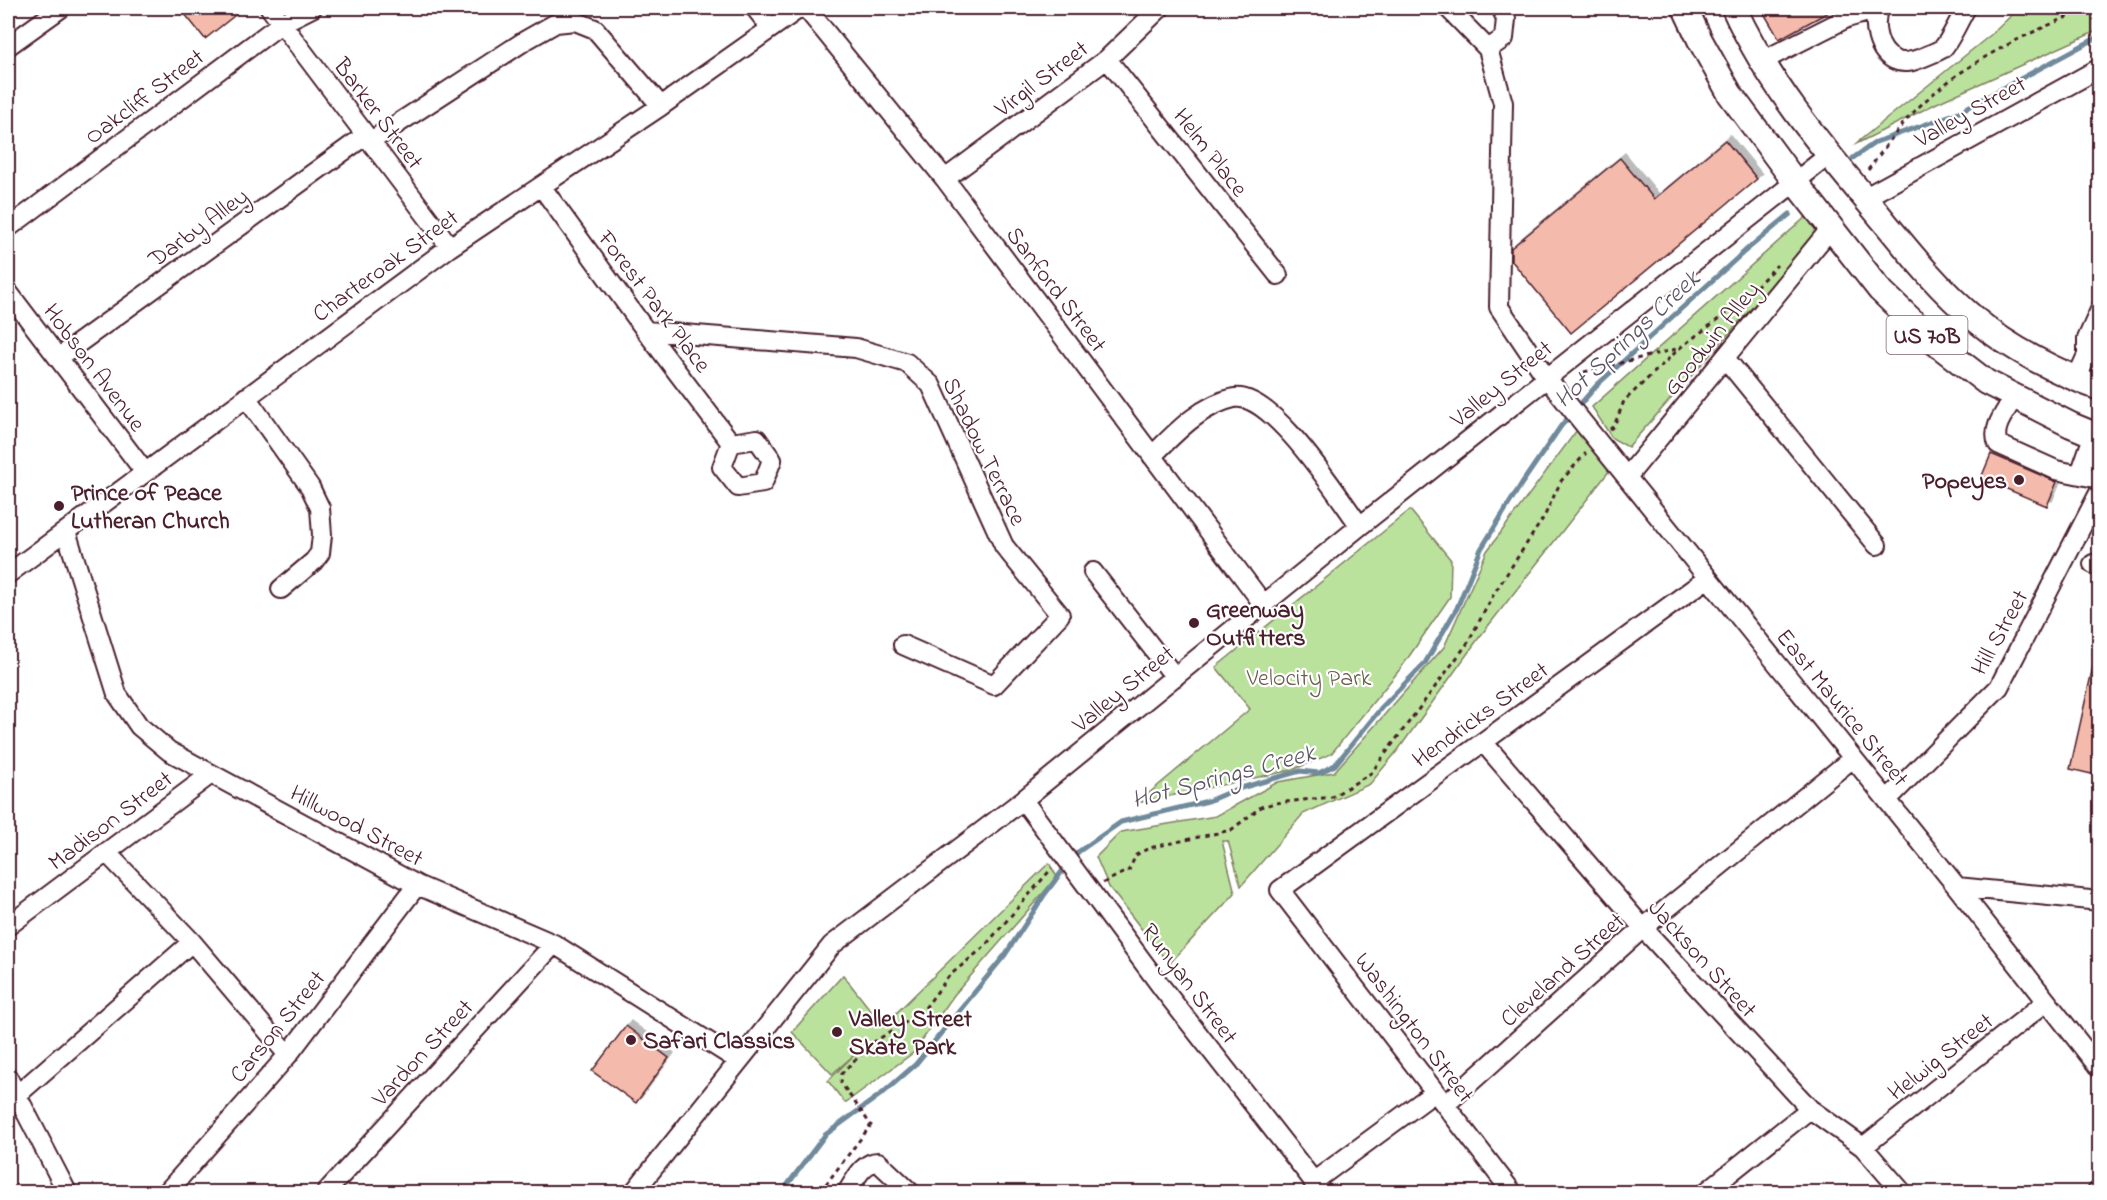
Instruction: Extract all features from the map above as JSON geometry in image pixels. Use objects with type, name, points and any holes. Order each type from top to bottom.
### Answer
[{"type":"main road","name":"US 70B","points":[[1685,8],[1730,94],[1795,182],[1880,290],[1934,341],[1986,382],[2014,398],[2097,435]]},
{"type":"main road","name":"US 70B","points":[[1734,8],[1762,61],[1829,154],[1923,269],[1976,321],[2027,354],[2076,379],[2100,388]]},
{"type":"street","points":[[8,46],[61,8]]},
{"type":"street","name":"Barker Street","points":[[270,8],[450,247]]},
{"type":"street","name":"Oakcliff Street","points":[[8,228],[282,23],[312,8]]},
{"type":"street","points":[[754,8],[771,28]]},
{"type":"street","name":"Charteroak Street","points":[[8,574],[144,471],[450,247],[661,106],[800,8]]},
{"type":"street","name":"Sanford Street","points":[[806,8],[945,179],[1264,605]]},
{"type":"street","name":"Virgil Street","points":[[945,179],[1107,59],[1160,8]]},
{"type":"street","points":[[1448,8],[1488,49],[1504,38],[1506,19],[1501,8]]},
{"type":"street","points":[[1762,61],[1847,18],[1879,8]]},
{"type":"street","points":[[1879,8],[1876,21],[1877,39],[1895,60],[1908,62],[1918,60],[1943,48],[1966,8]]},
{"type":"street","name":"Darby Alley","points":[[58,358],[368,138],[556,23],[574,21],[595,29],[661,106]]},
{"type":"street","name":"East Maurice Street","points":[[1488,49],[1503,103],[1498,307],[1561,396],[1957,887],[2100,1069]]},
{"type":"street","name":"Helm Place","points":[[1107,59],[1278,275]]},
{"type":"street","name":"Valley Street","points":[[1859,192],[2100,68]]},
{"type":"street","name":"Valley Street","points":[[634,1192],[832,945],[1023,800],[1360,526],[1829,154]]},
{"type":"street","name":"Forest Park Place","points":[[541,186],[731,443]]},
{"type":"street","name":"Goodwin Alley","points":[[1627,477],[1831,228]]},
{"type":"street","name":"Hobson Avenue","points":[[8,292],[13,313],[58,358],[144,471]]},
{"type":"street","points":[[2076,379],[2087,355],[2087,339],[2100,310]]},
{"type":"street","name":"Shadow Terrace","points":[[646,331],[856,348],[907,363],[931,385],[1005,546],[1060,615],[994,685],[903,645]]},
{"type":"street","points":[[1725,358],[1877,545]]},
{"type":"street","points":[[246,397],[310,487],[320,508],[322,535],[320,553],[314,561],[281,589]]},
{"type":"street","points":[[1152,456],[1184,425],[1205,411],[1237,397],[1256,402],[1295,438],[1360,526]]},
{"type":"street","points":[[2014,398],[1996,428],[1995,436],[1998,444],[2056,470],[2100,479]]},
{"type":"street","points":[[2080,474],[2097,435]]},
{"type":"street","name":"Hill Street","points":[[1887,800],[2000,687],[2100,491]]},
{"type":"street","name":"Hillwood Street","points":[[66,531],[117,694],[139,726],[168,751],[417,885],[554,944],[739,1061]]},
{"type":"street","points":[[1093,572],[1175,677]]},
{"type":"street","name":"Hendricks Street","points":[[1280,890],[1708,578]]},
{"type":"street","name":"Jackson Street","points":[[1483,742],[1643,928],[1810,1109],[1863,1147],[1902,1192]]},
{"type":"street","name":"Cleveland Street","points":[[1318,1187],[1440,1098],[1643,928],[1853,758]]},
{"type":"street","name":"Madison Street","points":[[8,926],[211,774]]},
{"type":"street","name":"Runyan Street","points":[[1023,800],[1056,859],[1078,873],[1163,989],[1318,1187]]},
{"type":"street","points":[[107,853],[192,942],[288,1055]]},
{"type":"street","name":"Carson Street","points":[[167,1192],[288,1055],[417,885]]},
{"type":"street","points":[[1957,887],[2100,901]]},
{"type":"street","name":"Washington Street","points":[[1280,890],[1512,1192]]},
{"type":"street","points":[[16,1095],[192,942]]},
{"type":"street","name":"Vardon Street","points":[[326,1192],[554,944]]},
{"type":"street","name":"Helwig Street","points":[[1863,1147],[2046,1002]]},
{"type":"street","points":[[8,1078],[68,1192]]},
{"type":"street","points":[[1706,1192],[1810,1109]]},
{"type":"street","points":[[848,1192],[866,1165],[878,1162],[910,1192]]},
{"type":"path","points":[[1859,192],[1873,163],[1910,116],[1934,93],[1973,64],[2027,34],[2080,11],[2096,8]]},
{"type":"path","points":[[1097,876],[1102,884],[1129,870],[1136,855],[1149,848],[1231,830],[1261,807],[1275,803],[1332,797],[1371,773],[1467,644],[1495,592],[1544,517],[1561,481],[1614,426],[1624,401],[1681,347],[1739,304],[1782,260]]},
{"type":"path","points":[[1594,370],[1681,347]]},
{"type":"path","points":[[820,1192],[871,1125],[841,1083],[842,1073],[874,1042],[922,1012],[949,976],[984,947],[1052,868],[1056,859]]},
{"type":"green space","points":[[2019,8],[2099,8],[2099,30],[1937,103],[1854,145],[1993,33]]},
{"type":"green space","points":[[1808,215],[1821,230],[1628,447],[1612,438],[1592,407]]},
{"type":"green space","points":[[1577,430],[1610,470],[1478,639],[1398,750],[1370,784],[1303,814],[1241,886],[1228,841],[1222,841],[1235,893],[1169,964],[1109,887],[1096,857],[1121,832],[1216,816],[1278,782],[1334,772],[1444,647],[1487,551]]},
{"type":"green space","name":"Velocity Park","points":[[1410,510],[1451,560],[1450,597],[1401,668],[1331,754],[1292,770],[1137,803],[1250,709],[1216,667]]},
{"type":"green space","points":[[1049,863],[1057,877],[954,995],[913,1053],[845,1103],[828,1081],[854,1055],[832,1074],[792,1032],[843,975],[883,1026]]},
{"type":"building","points":[[180,8],[244,8],[205,39]]},
{"type":"building","points":[[1761,8],[1836,8],[1779,39]]},
{"type":"building","points":[[1725,140],[1757,179],[1571,333],[1511,260],[1511,248],[1620,158],[1654,199]]},
{"type":"building","name":"Popeyes","points":[[1991,454],[2057,482],[2047,506],[1981,478]]},
{"type":"building","points":[[2094,662],[2100,662],[2100,776],[2070,769]]},
{"type":"building","points":[[626,1026],[669,1058],[636,1103],[592,1071]]},
{"type":"waterway","name":"Hot Springs Creek","points":[[1853,158],[1876,142],[1957,113],[2100,36]]},
{"type":"waterway","name":"Hot Springs Creek","points":[[1072,859],[1078,852],[1121,822],[1208,801],[1234,790],[1300,771],[1319,773],[1335,765],[1382,707],[1425,663],[1457,608],[1481,549],[1561,426],[1598,384],[1745,251],[1790,214]]},
{"type":"waterway","name":"Hot Springs Creek","points":[[782,1192],[825,1135],[884,1092],[915,1065],[1005,955],[1066,866]]},
{"type":"place","name":"Popeyes","points":[[2019,480]]},
{"type":"place","name":"Prince of Peace Lutheran Church","points":[[59,506]]},
{"type":"place","name":"Greenway Outfitters","points":[[1194,623]]},
{"type":"place","name":"Valley Street Skate Park","points":[[837,1032]]},
{"type":"place","name":"Safari Classics","points":[[631,1040]]}]
